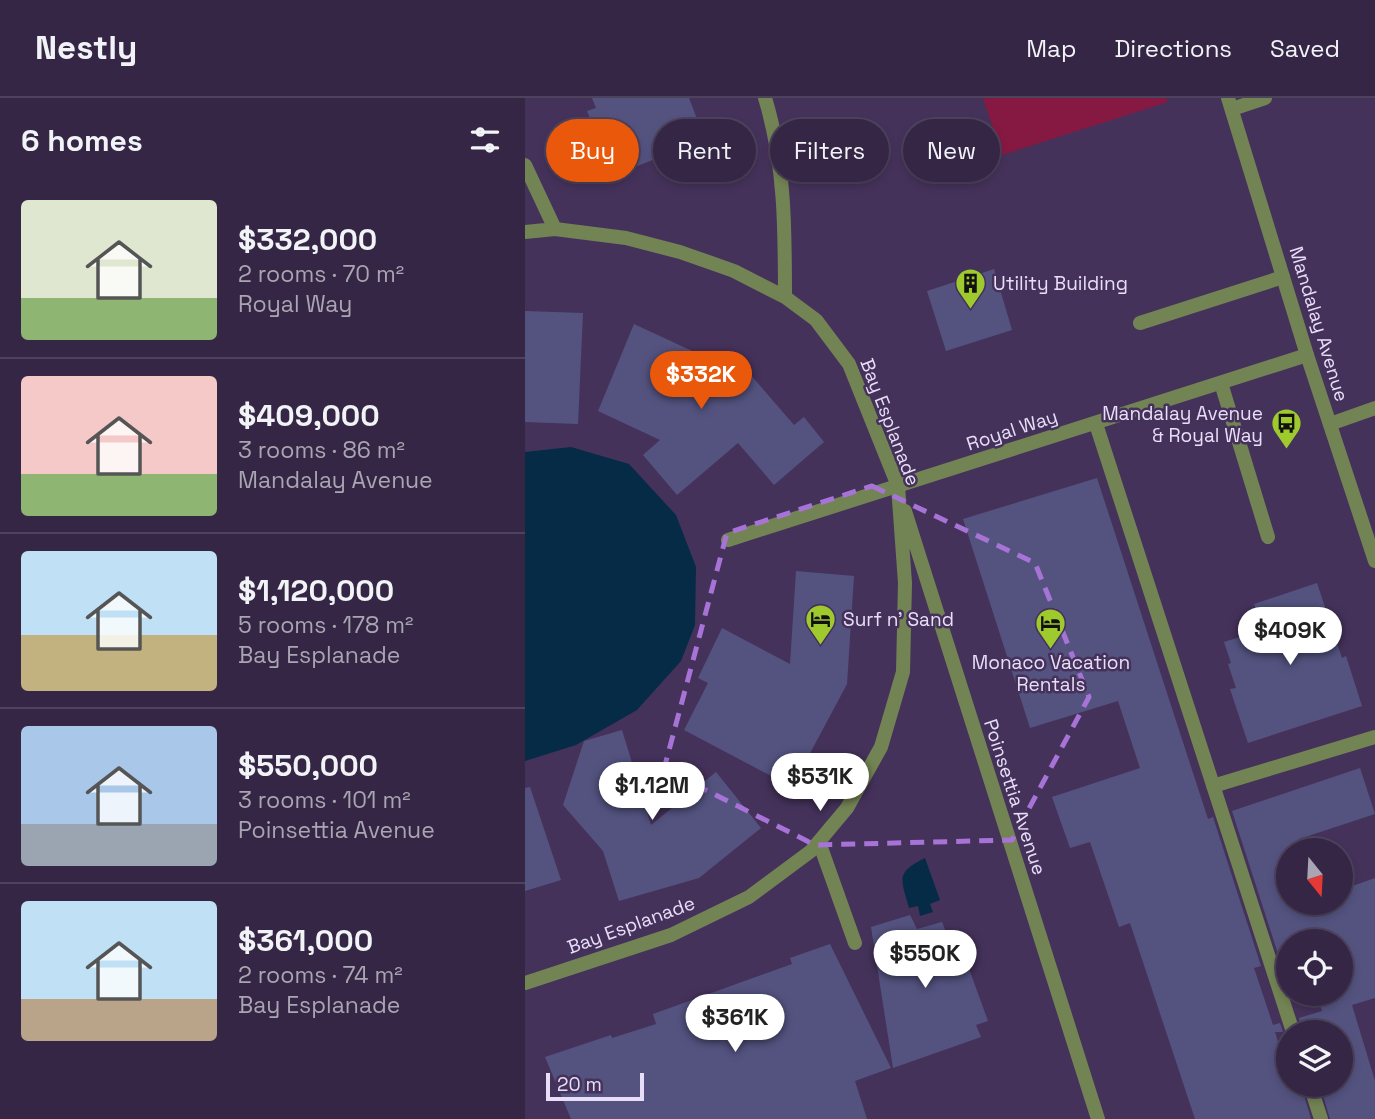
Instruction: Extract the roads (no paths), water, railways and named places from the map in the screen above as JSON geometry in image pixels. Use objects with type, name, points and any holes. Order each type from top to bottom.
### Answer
[{"type":"street","points":[[765,98],[771,117],[785,208],[785,297]]},
{"type":"street","points":[[1230,103],[1265,98]]},
{"type":"street","name":"Mandalay Avenue","points":[[1230,103],[1307,355],[1375,562]]},
{"type":"street","points":[[525,166],[555,229]]},
{"type":"street","name":"Bay Esplanade","points":[[525,232],[555,229],[626,238],[680,252],[734,271],[785,297],[816,320],[849,363],[898,486],[905,583],[903,672],[881,747],[847,808],[811,851],[750,897],[671,935],[525,983]]},
{"type":"street","points":[[1140,323],[1283,277]]},
{"type":"street","name":"Royal Way","points":[[728,540],[1307,355]]},
{"type":"street","points":[[1221,383],[1268,537]]},
{"type":"street","points":[[1330,424],[1375,408]]},
{"type":"street","points":[[1096,424],[1289,1020]]},
{"type":"street","name":"Poinsettia Avenue","points":[[898,486],[1098,1119]]},
{"type":"street","points":[[1213,786],[1375,737]]},
{"type":"street","points":[[819,842],[855,943]]},
{"type":"street","points":[[1314,1097],[1321,1119]]},
{"type":"water","points":[[571,447],[629,464],[676,515],[696,567],[695,625],[681,661],[637,710],[576,745],[525,761],[525,452]]},
{"type":"water","points":[[925,858],[940,900],[930,904],[933,912],[920,916],[918,906],[909,908],[903,877],[909,868]]},
{"type":"place","name":"Utility Building","points":[[970,310]]},
{"type":"place","name":"Mandalay Avenue & Royal Way","points":[[1286,451]]},
{"type":"place","name":"Surf n' Sand","points":[[820,646]]},
{"type":"place","name":"Monaco Vacation Rentals","points":[[1051,650]]}]
